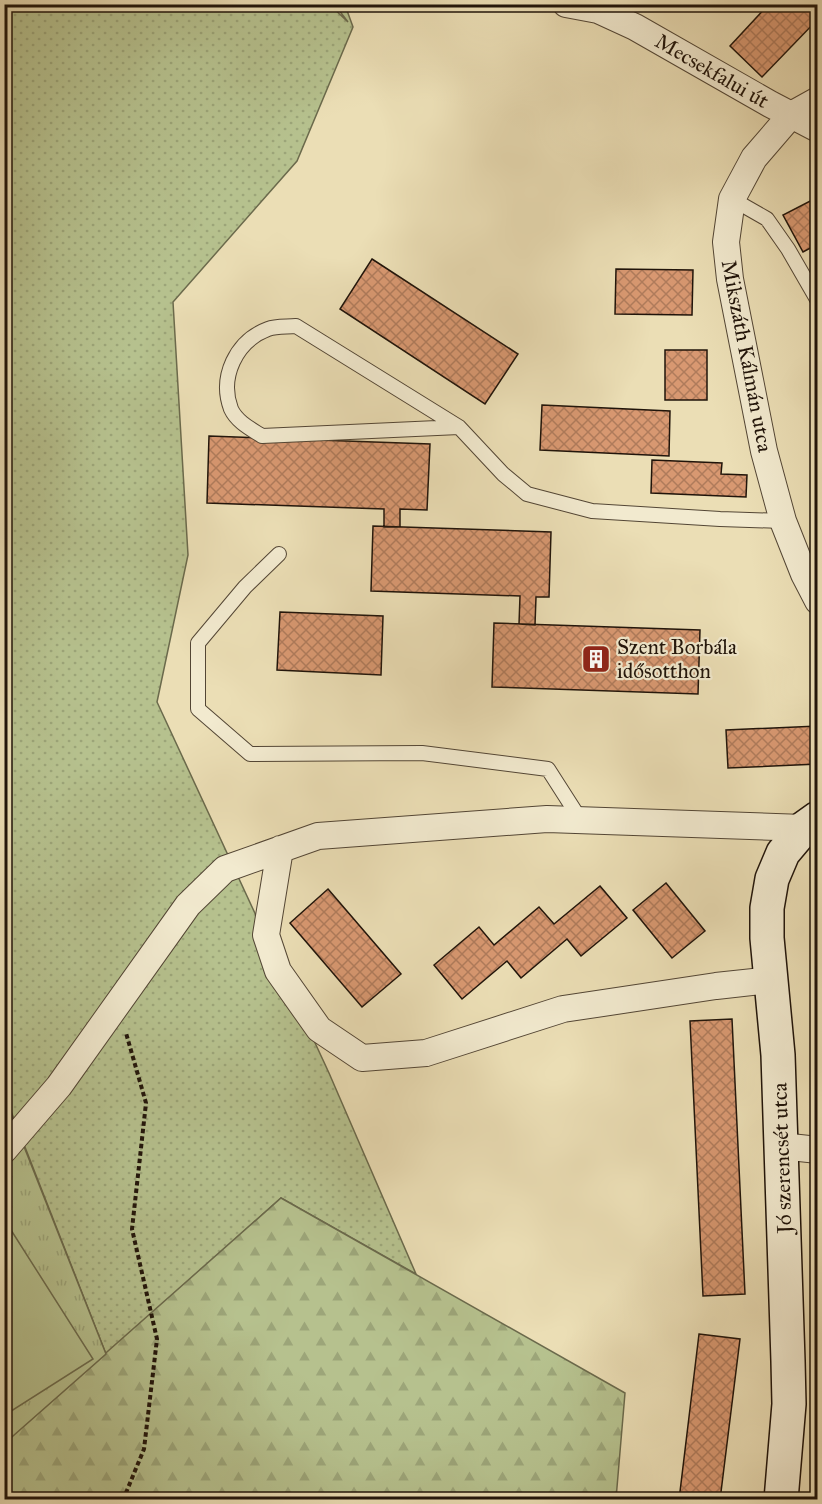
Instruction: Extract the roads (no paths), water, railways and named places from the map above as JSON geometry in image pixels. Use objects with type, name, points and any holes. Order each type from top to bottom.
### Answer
[{"type":"main road","name":"Jó szerencsét utca","points":[[781,1500],[789,1404],[778,1055],[767,938],[767,908],[772,879],[783,853],[811,823]]},
{"type":"street","name":"Mecsekfalui út","points":[[578,5],[598,10],[635,27],[791,115]]},
{"type":"street","points":[[791,115],[818,100]]},
{"type":"street","points":[[791,115],[818,129]]},
{"type":"street","name":"Mikszáth Kálmán utca","points":[[791,115],[754,159],[732,199],[726,242],[730,279],[764,451],[783,521],[804,574],[818,601]]},
{"type":"street","points":[[4,1150],[59,1086],[188,905],[225,868],[318,836],[547,819],[811,823]]},
{"type":"street","points":[[280,849],[266,935],[278,970],[319,1029],[362,1058],[426,1053],[563,1008],[771,980]]},
{"type":"street","points":[[781,1146],[818,1150]]},
{"type":"lane","points":[[732,199],[767,219],[788,249],[818,301]]},
{"type":"lane","points":[[459,427],[262,436],[245,426],[232,410],[228,391],[229,371],[236,354],[249,339],[269,329],[296,326],[459,427],[503,474],[527,494],[592,511],[783,521]]},
{"type":"lane","points":[[279,554],[245,586],[198,643],[198,709],[250,754],[422,753],[548,769],[580,819]]},
{"type":"place","name":"Szent Borbála idősotthon","points":[[596,659]]}]
